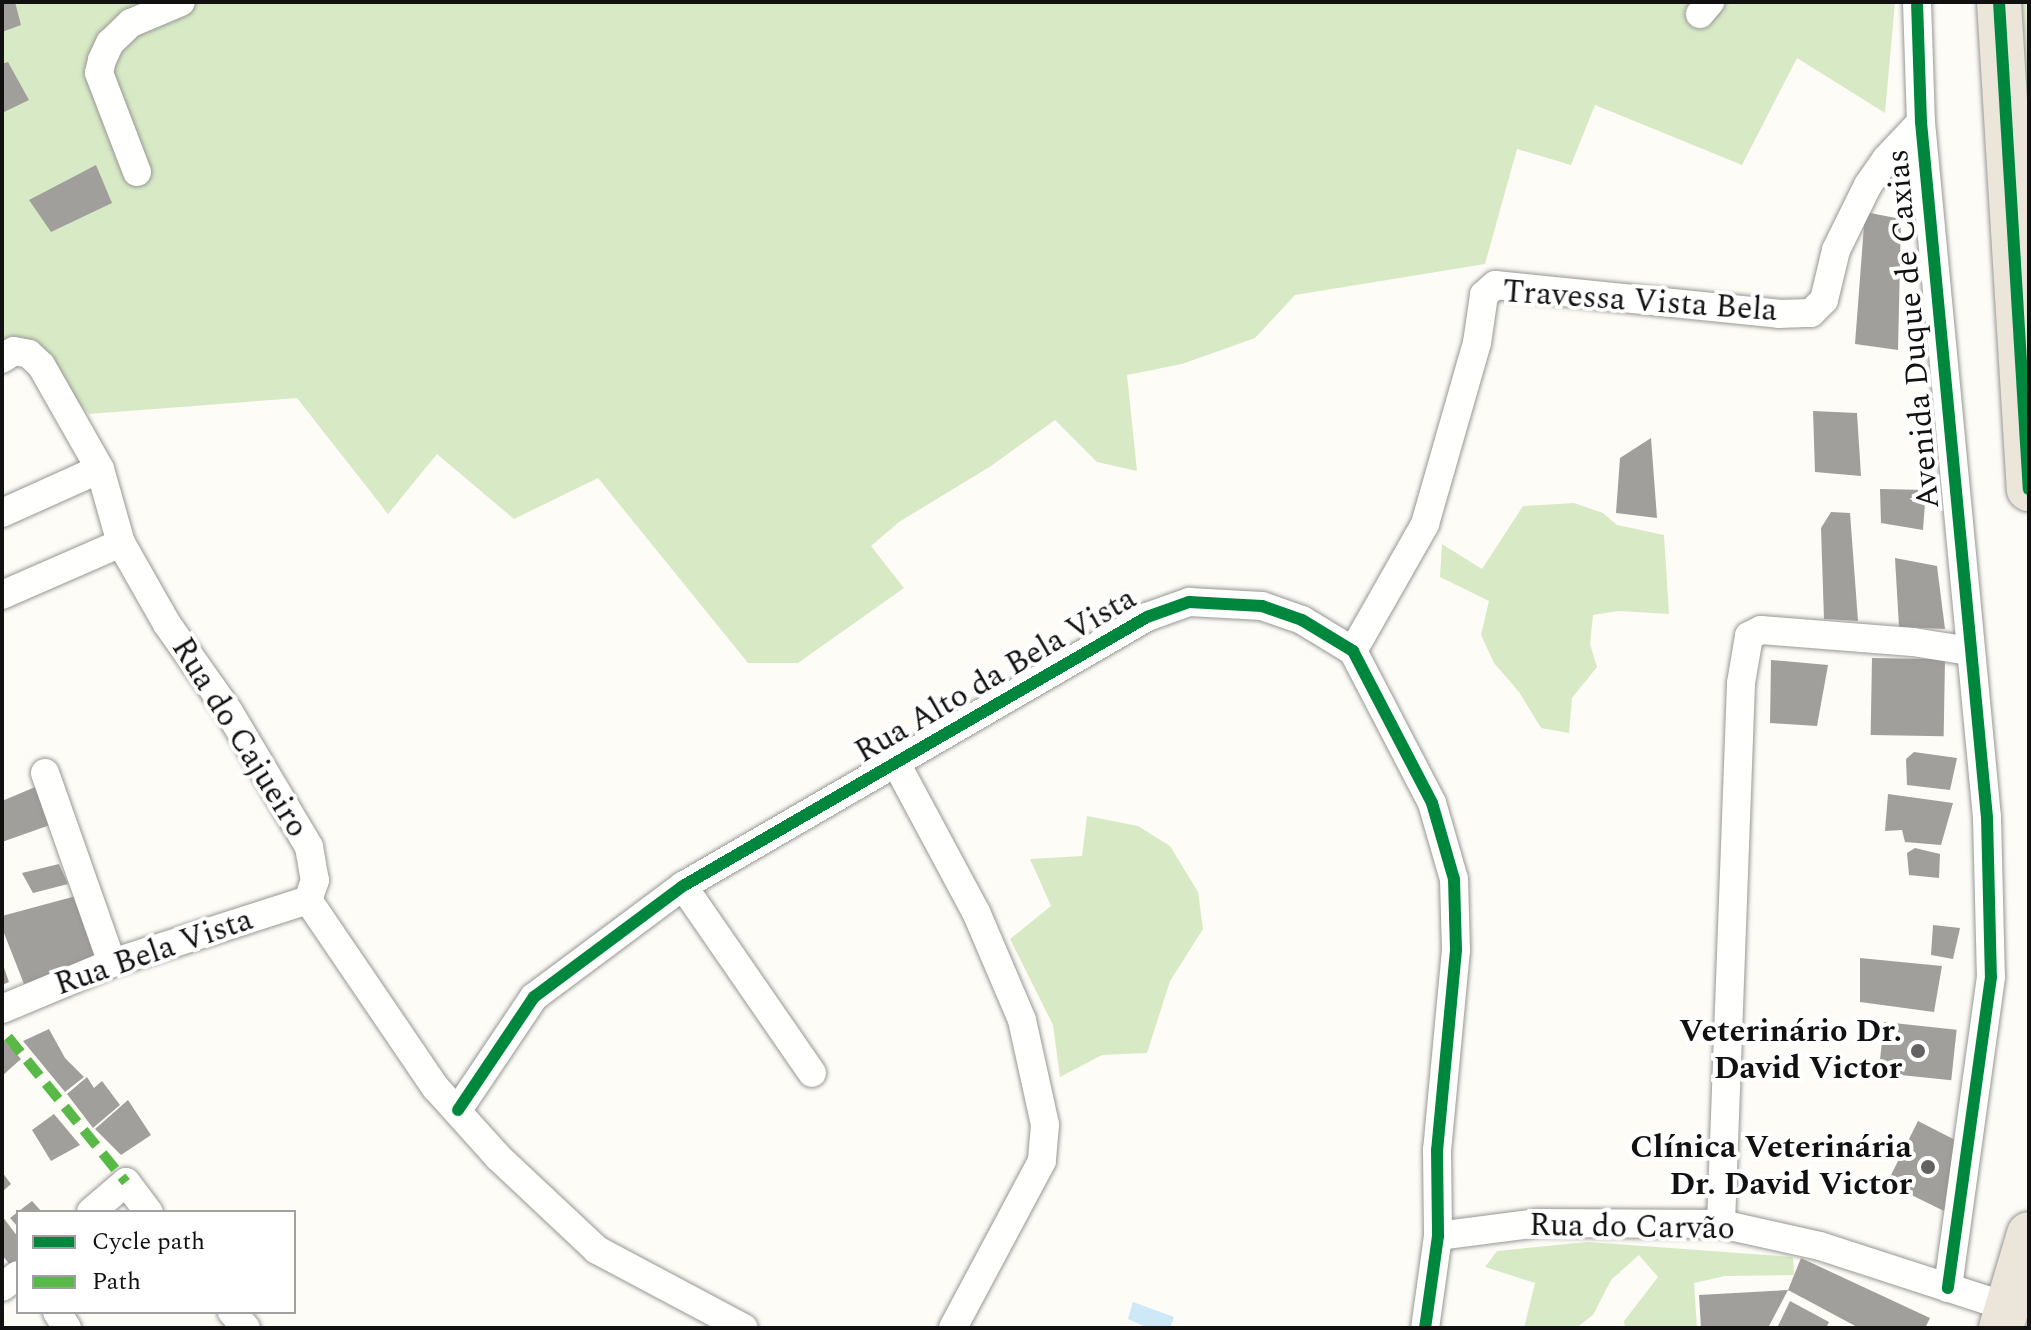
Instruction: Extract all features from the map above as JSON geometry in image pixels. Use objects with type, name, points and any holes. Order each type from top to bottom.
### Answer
[{"type":"highway","points":[[1999,2],[2001,90],[2022,294],[2029,489]]},
{"type":"highway","points":[[2001,90],[2029,137]]},
{"type":"highway","points":[[2004,1317],[2029,1234]]},
{"type":"street","points":[[137,172],[99,73],[102,60],[110,43],[131,23],[181,2]]},
{"type":"street","name":"Avenida Duque de Caxias","points":[[1917,2],[1921,122],[1987,817],[1991,977],[1948,1288]]},
{"type":"street","name":"Travessa Vista Bela","points":[[1353,651],[1425,524],[1477,343],[1484,295],[1495,285],[1779,314],[1811,313],[1824,300],[1836,250],[1868,185],[1886,159],[1921,122]]},
{"type":"street","name":"Rua do Cajueiro","points":[[2,359],[14,351],[29,354],[41,365],[100,469],[121,543],[167,624],[229,712],[309,847],[315,880],[308,900]]},
{"type":"street","points":[[2,513],[100,469]]},
{"type":"street","points":[[2,595],[121,543]]},
{"type":"street","name":"Rua Alto da Bela Vista","points":[[458,1110],[534,997],[683,886],[1147,617],[1189,602],[1262,606],[1302,620],[1353,651]]},
{"type":"street","points":[[1721,1224],[1741,683],[1749,636],[1761,630],[1913,642],[1970,651]]},
{"type":"street","points":[[1353,651],[1432,803],[1454,879],[1456,950],[1437,1150],[1438,1236],[1425,1328]]},
{"type":"street","name":"Rua Alto da Bela Vista","points":[[896,763],[976,912],[1022,1020],[1045,1125],[1042,1161],[953,1328]]},
{"type":"street","points":[[45,773],[112,963]]},
{"type":"street","points":[[683,886],[812,1073]]},
{"type":"street","points":[[308,900],[436,1088],[499,1158],[597,1250],[744,1328]]},
{"type":"street","name":"Rua Bela Vista","points":[[2,1009],[112,963],[308,900]]},
{"type":"street","points":[[93,1210],[126,1182],[147,1210]]},
{"type":"street","name":"Rua do Carvão","points":[[1438,1236],[1538,1223],[1721,1224],[1820,1246],[1948,1288],[2004,1317]]},
{"type":"green space","points":[[2,2],[1895,2],[1885,113],[1797,58],[1742,165],[1595,105],[1571,165],[1517,149],[1485,264],[1295,295],[1255,338],[1182,364],[1127,375],[1137,471],[1097,462],[1055,420],[991,466],[899,522],[871,546],[904,588],[798,663],[748,663],[598,478],[514,519],[437,454],[388,514],[297,398],[89,414],[12,336],[2,341]]},
{"type":"green space","points":[[2012,2],[2029,2],[2029,118],[2024,117]]},
{"type":"green space","points":[[1574,503],[1603,513],[1617,525],[1664,535],[1669,614],[1618,611],[1593,615],[1590,644],[1597,667],[1572,698],[1569,733],[1541,728],[1519,692],[1494,663],[1481,635],[1489,601],[1440,577],[1442,544],[1482,569],[1523,506]]},
{"type":"green space","points":[[1087,816],[1138,826],[1170,846],[1198,892],[1203,929],[1170,981],[1147,1053],[1102,1055],[1060,1077],[1053,1025],[1010,939],[1051,906],[1030,859],[1082,856]]},
{"type":"green space","points":[[1588,1242],[1793,1257],[1794,1275],[1725,1276],[1694,1283],[1697,1328],[1625,1328],[1624,1321],[1658,1277],[1639,1255],[1611,1280],[1593,1315],[1576,1328],[1524,1328],[1535,1283],[1485,1267],[1497,1251]]},
{"type":"water","points":[[1133,1302],[1174,1317],[1170,1328],[1148,1328],[1128,1319]]},
{"type":"building","points":[[2,2],[15,2],[21,25],[2,32]]},
{"type":"building","points":[[8,62],[29,100],[2,113],[2,64]]},
{"type":"building","points":[[96,165],[112,203],[51,232],[29,200]]},
{"type":"building","points":[[1865,212],[1901,219],[1898,350],[1855,344]]},
{"type":"building","points":[[1813,411],[1857,413],[1861,476],[1815,472]]},
{"type":"building","points":[[1651,438],[1657,518],[1616,513],[1620,458]]},
{"type":"building","points":[[1880,489],[1926,490],[1923,530],[1881,523]]},
{"type":"building","points":[[1831,512],[1850,513],[1858,621],[1824,619],[1821,528]]},
{"type":"building","points":[[1895,558],[1937,566],[1945,629],[1899,627]]},
{"type":"building","points":[[1872,658],[1945,659],[1944,736],[1871,735]]},
{"type":"building","points":[[1771,660],[1828,665],[1817,726],[1770,723]]},
{"type":"building","points":[[1914,752],[1957,758],[1950,790],[1907,785],[1906,759]]},
{"type":"building","points":[[40,785],[50,825],[2,842],[2,801]]},
{"type":"building","points":[[1888,794],[1953,803],[1941,845],[1905,842],[1902,830],[1885,831]]},
{"type":"building","points":[[1915,848],[1940,854],[1939,878],[1909,875],[1907,853]]},
{"type":"building","points":[[59,864],[68,884],[33,893],[22,873]]},
{"type":"building","points":[[76,896],[101,960],[24,984],[2,928],[2,916]]},
{"type":"building","points":[[1933,925],[1960,928],[1953,959],[1931,955]]},
{"type":"building","points":[[1860,958],[1942,966],[1934,1012],[1860,1002]]},
{"type":"building","points":[[2,962],[9,982],[2,985]]},
{"type":"building","name":"Veterinário Dr. David Victor","points":[[1884,1022],[1957,1030],[1951,1080],[1879,1073]]},
{"type":"building","points":[[49,1029],[65,1058],[84,1077],[65,1092],[23,1041]]},
{"type":"building","points":[[2,1038],[21,1059],[2,1076]]},
{"type":"building","points":[[87,1077],[94,1088],[102,1081],[120,1105],[93,1128],[67,1094]]},
{"type":"building","points":[[128,1100],[151,1135],[121,1155],[95,1129]]},
{"type":"building","points":[[54,1114],[80,1145],[51,1161],[32,1130]]},
{"type":"building","name":"Clínica Veterinária Dr. David Victor","points":[[1918,1121],[1965,1145],[1963,1174],[1944,1211],[1887,1183]]},
{"type":"building","points":[[2,1172],[11,1184],[2,1192]]},
{"type":"building","points":[[32,1201],[40,1210],[20,1210]]},
{"type":"building","points":[[2,1216],[16,1234],[16,1262],[11,1266],[2,1255]]},
{"type":"building","points":[[1801,1258],[1930,1318],[1925,1328],[1859,1328],[1788,1290]]},
{"type":"building","points":[[1788,1290],[1768,1328],[1701,1328],[1699,1295]]},
{"type":"building","points":[[1790,1301],[1829,1322],[1826,1328],[1777,1328]]},
{"type":"marked path","points":[[8,1037],[126,1182]]},
{"type":"cycle path","points":[[1917,2],[1921,122],[1987,817],[1991,977],[1948,1288]]},
{"type":"cycle path","points":[[1999,2],[2029,489]]},
{"type":"cycle path","points":[[458,1110],[534,997],[683,886],[1147,617],[1189,602],[1262,606],[1302,620],[1353,651],[1432,803],[1454,879],[1456,950],[1437,1150],[1438,1236],[1425,1328]]},
{"type":"place","name":"Veterinário Dr. David Victor","points":[[1918,1051]]},
{"type":"place","name":"Clínica Veterinária Dr. David Victor","points":[[1928,1167]]}]
